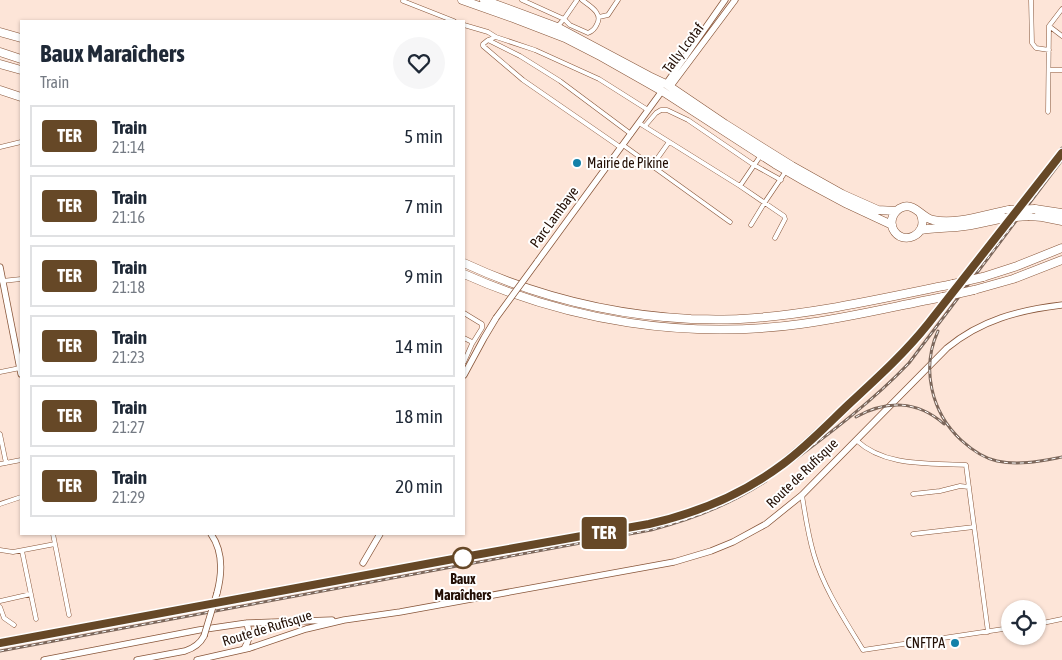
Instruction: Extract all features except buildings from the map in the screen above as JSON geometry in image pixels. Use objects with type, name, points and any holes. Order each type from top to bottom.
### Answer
[{"type":"highway","points":[[462,0],[565,38],[666,88],[786,171],[847,204],[892,225]]},
{"type":"highway","points":[[484,0],[557,27],[666,88],[821,183],[873,209],[896,211],[907,206],[913,207],[921,215],[923,223],[921,230],[913,237],[904,238],[896,233],[892,225],[892,219],[896,211]]},
{"type":"highway","points":[[0,32],[20,38]]},
{"type":"highway","points":[[0,52],[20,59]]},
{"type":"highway","points":[[0,64],[20,70]]},
{"type":"highway","points":[[0,90],[20,97]]},
{"type":"highway","points":[[921,215],[933,220],[948,220],[976,218],[1009,210],[1034,209],[1062,214]]},
{"type":"highway","points":[[921,230],[958,227],[1004,218],[1029,216],[1062,221]]},
{"type":"highway","points":[[465,263],[524,287],[582,304],[661,317],[710,320],[803,313],[953,284],[1017,266],[1062,248]]},
{"type":"highway","points":[[465,274],[508,293],[577,314],[615,321],[718,330],[801,324],[943,297],[1013,279],[1062,260]]},
{"type":"main road","name":"Tally Lcotaf","points":[[666,88],[725,0]]},
{"type":"main road","name":"Tally Lcotaf","points":[[666,88],[735,0]]},
{"type":"main road","name":"Parc Lambaye","points":[[465,374],[496,318],[631,134],[642,125],[648,110],[666,88]]},
{"type":"main road","points":[[0,267],[1,281],[20,366]]},
{"type":"main road","name":"Route de Rufisque","points":[[197,660],[244,649],[306,629],[344,620],[400,612],[674,562],[733,542],[753,532],[782,512],[802,494],[958,339],[985,323],[1002,317],[1038,308],[1062,305]]},
{"type":"main road","points":[[137,660],[192,649],[204,636],[220,582],[221,571],[215,539],[212,535]]},
{"type":"main road","points":[[363,563],[379,535]]},
{"type":"main road","name":"Route de Rufisque","points":[[44,660],[198,630],[247,623],[344,620]]},
{"type":"main road","points":[[244,649],[248,642],[249,630],[247,623]]},
{"type":"street","points":[[522,0],[564,19],[570,25],[588,33],[593,30],[599,21],[599,17],[597,12],[582,0]]},
{"type":"street","points":[[557,27],[577,0]]},
{"type":"street","points":[[599,17],[608,15],[618,0]]},
{"type":"street","points":[[1031,0],[1032,42],[1036,48],[1048,50]]},
{"type":"street","points":[[403,1],[451,20]]},
{"type":"street","points":[[1048,112],[1049,26],[1062,9]]},
{"type":"street","points":[[465,25],[488,32],[496,37],[534,50],[587,73],[648,110]]},
{"type":"street","points":[[1049,26],[1062,36]]},
{"type":"street","points":[[496,37],[485,42],[483,46],[524,80],[652,166],[730,222]]},
{"type":"street","points":[[488,40],[520,56],[560,81],[631,134]]},
{"type":"street","points":[[1048,70],[1062,70]]},
{"type":"street","points":[[775,238],[785,217],[765,202],[642,125],[661,110],[667,110],[695,124],[754,165],[781,180]]},
{"type":"street","points":[[0,147],[20,142]]},
{"type":"street","points":[[652,166],[669,142]]},
{"type":"street","points":[[740,186],[761,155]]},
{"type":"street","points":[[751,225],[786,171]]},
{"type":"street","points":[[1,281],[20,279]]},
{"type":"street","points":[[465,314],[482,324],[482,328],[465,360]]},
{"type":"street","points":[[465,338],[472,342],[472,344]]},
{"type":"street","points":[[0,372],[20,371]]},
{"type":"street","points":[[0,434],[6,463]]},
{"type":"street","points":[[856,440],[877,454],[894,460],[966,465],[988,632]]},
{"type":"street","points":[[0,464],[20,460]]},
{"type":"street","points":[[913,494],[940,491],[960,486],[968,487]]},
{"type":"street","points":[[802,494],[814,556],[825,584],[863,650],[1001,630]]},
{"type":"street","points":[[0,504],[20,497]]},
{"type":"street","points":[[913,534],[974,527]]},
{"type":"street","points":[[53,535],[69,616]]},
{"type":"street","points":[[0,550],[13,552],[55,544]]},
{"type":"street","points":[[22,551],[36,620]]},
{"type":"street","points":[[0,601],[31,594]]},
{"type":"street","points":[[0,607],[4,618],[14,625]]},
{"type":"street","points":[[1046,622],[1062,619]]},
{"type":"railway","points":[[0,641],[645,522],[690,510],[723,497],[756,479],[778,464],[882,370],[916,334],[1062,148]]},
{"type":"railway","points":[[782,469],[832,432],[909,363],[1062,160]]},
{"type":"railway","points":[[938,331],[930,360],[932,389],[942,416],[961,440],[982,456],[992,460],[1013,463],[1062,457]]},
{"type":"railway","points":[[856,417],[867,411],[890,405],[901,405],[923,410],[944,424]]},
{"type":"railway","points":[[0,651],[651,530],[711,510],[739,497],[766,481]]},
{"type":"train","name":"TER","points":[[0,643],[649,524],[692,513],[728,498],[761,479],[804,447],[905,351],[1062,153]]},
{"type":"place","name":"Mairie de Pikine","points":[[577,163]]},
{"type":"place","name":"Baux Maraîchers","points":[[463,558]]},
{"type":"place","name":"CNFTPA","points":[[955,643]]}]
